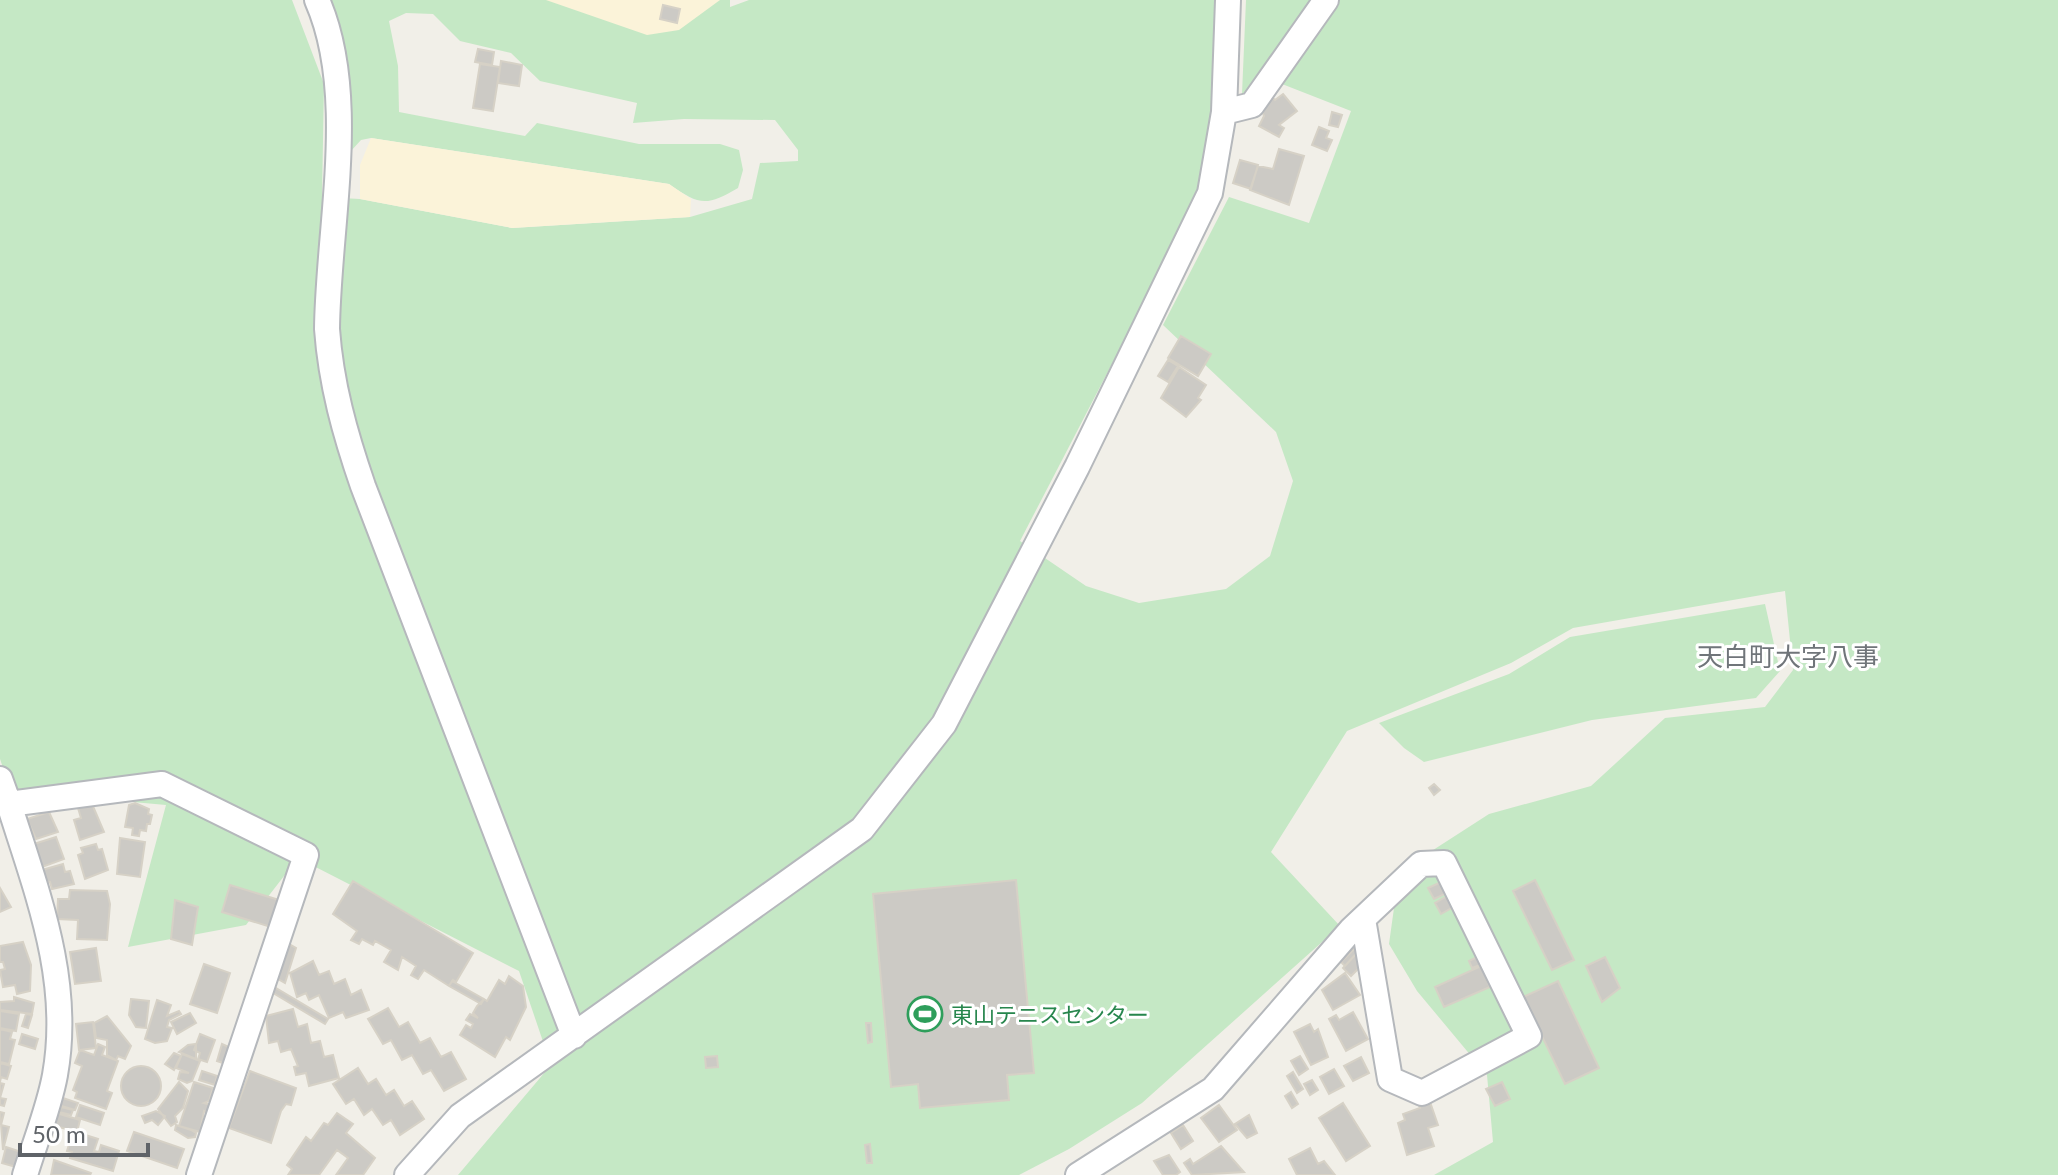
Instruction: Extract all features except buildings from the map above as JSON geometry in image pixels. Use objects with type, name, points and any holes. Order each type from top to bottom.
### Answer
[{"type":"street","points":[[317,0],[333,42],[339,88],[328,293],[330,368],[358,471],[574,1036]]},
{"type":"street","points":[[407,1175],[460,1116],[862,829],[944,724],[1077,467],[1210,193],[1224,112],[1228,0]]},
{"type":"street","points":[[1224,112],[1252,105],[1326,0]]},
{"type":"street","points":[[0,779],[55,951],[60,1016],[55,1076],[25,1175]]},
{"type":"street","points":[[9,804],[162,784],[306,855],[199,1175]]},
{"type":"street","points":[[1078,1175],[1213,1089],[1363,919],[1421,864],[1444,863],[1529,1036],[1422,1093],[1390,1079],[1363,919]]},
{"type":"green space","points":[[0,0],[292,0],[324,84],[322,197],[360,199],[512,228],[690,217],[752,199],[760,163],[798,161],[798,150],[775,120],[684,119],[633,123],[637,103],[540,81],[511,53],[460,41],[433,14],[406,13],[389,21],[398,66],[399,112],[525,136],[537,123],[639,144],[720,144],[739,150],[743,170],[738,188],[710,201],[703,201],[669,184],[371,138],[361,140],[350,152],[348,74],[340,37],[326,0],[730,0],[730,7],[749,0],[1217,0],[1215,103],[1197,189],[1155,281],[1020,541],[1086,586],[1139,603],[1226,589],[1270,556],[1293,481],[1276,432],[1163,325],[1229,197],[1309,223],[1351,111],[1282,84],[1254,96],[1242,94],[1246,0],[2058,0],[2058,1175],[1434,1175],[1493,1142],[1487,1075],[1417,991],[1389,944],[1399,872],[1489,814],[1591,786],[1665,718],[1765,707],[1793,670],[1785,591],[1573,628],[1511,663],[1347,731],[1271,852],[1340,926],[1142,1103],[1069,1149],[1019,1175],[458,1175],[551,1065],[519,971],[298,858],[246,925],[128,947],[166,805],[11,791],[0,759]]},
{"type":"green space","points":[[1765,604],[1780,671],[1756,698],[1592,720],[1424,762],[1404,748],[1379,723],[1509,674],[1570,637]]},
{"type":"sand","points":[[546,0],[720,0],[679,30],[647,35]]},
{"type":"sand","points":[[371,138],[669,184],[691,199],[690,217],[512,228],[360,199],[360,165]]},
{"type":"place","name":"東山テニスセンター","points":[[925,1014]]},
{"type":"district","name":"天白町大字八事","points":[[1788,656]]}]
